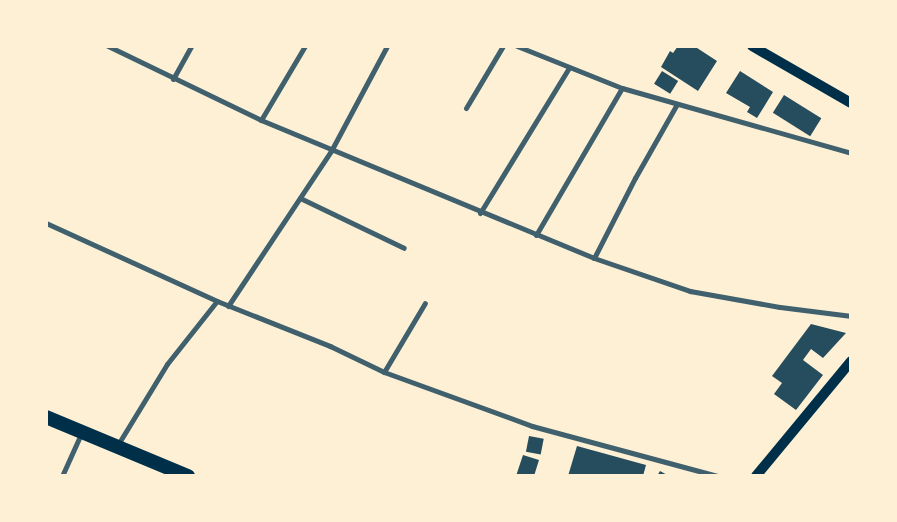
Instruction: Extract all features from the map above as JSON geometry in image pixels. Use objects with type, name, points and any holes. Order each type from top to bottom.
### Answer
[{"type":"highway","points":[[46,417],[188,476]]},
{"type":"main road","points":[[752,46],[851,103]]},
{"type":"main road","points":[[756,476],[851,360]]},
{"type":"street","points":[[108,46],[260,120],[594,258],[690,291],[780,307],[851,316]]},
{"type":"street","points":[[173,79],[191,46]]},
{"type":"street","points":[[260,120],[305,46]]},
{"type":"street","points":[[228,306],[331,150],[387,46]]},
{"type":"street","points":[[466,108],[502,46]]},
{"type":"street","points":[[517,46],[622,88],[851,153]]},
{"type":"street","points":[[480,212],[569,68]]},
{"type":"street","points":[[536,234],[622,88]]},
{"type":"street","points":[[594,258],[635,178],[677,104]]},
{"type":"street","points":[[300,198],[404,248]]},
{"type":"street","points":[[46,223],[228,306],[330,346],[384,372],[532,426],[717,476]]},
{"type":"street","points":[[117,446],[167,364],[217,301]]},
{"type":"street","points":[[384,372],[425,303]]},
{"type":"street","points":[[62,476],[82,433]]},
{"type":"building","points":[[678,46],[694,46],[717,61],[698,91],[661,67],[670,51],[673,53]]},
{"type":"building","points":[[662,71],[678,81],[670,94],[654,84]]},
{"type":"building","points":[[740,71],[773,92],[757,118],[747,112],[750,107],[726,93]]},
{"type":"building","points":[[784,95],[821,118],[810,136],[773,113]]},
{"type":"building","points":[[811,324],[846,333],[823,358],[811,349],[803,360],[823,375],[796,410],[774,394],[782,383],[772,376]]},
{"type":"building","points":[[529,436],[544,439],[541,455],[526,452]]},
{"type":"building","points":[[577,446],[646,465],[643,476],[568,476]]},
{"type":"building","points":[[523,455],[539,460],[534,476],[516,476]]},
{"type":"building","points":[[660,471],[669,476],[657,476]]}]
